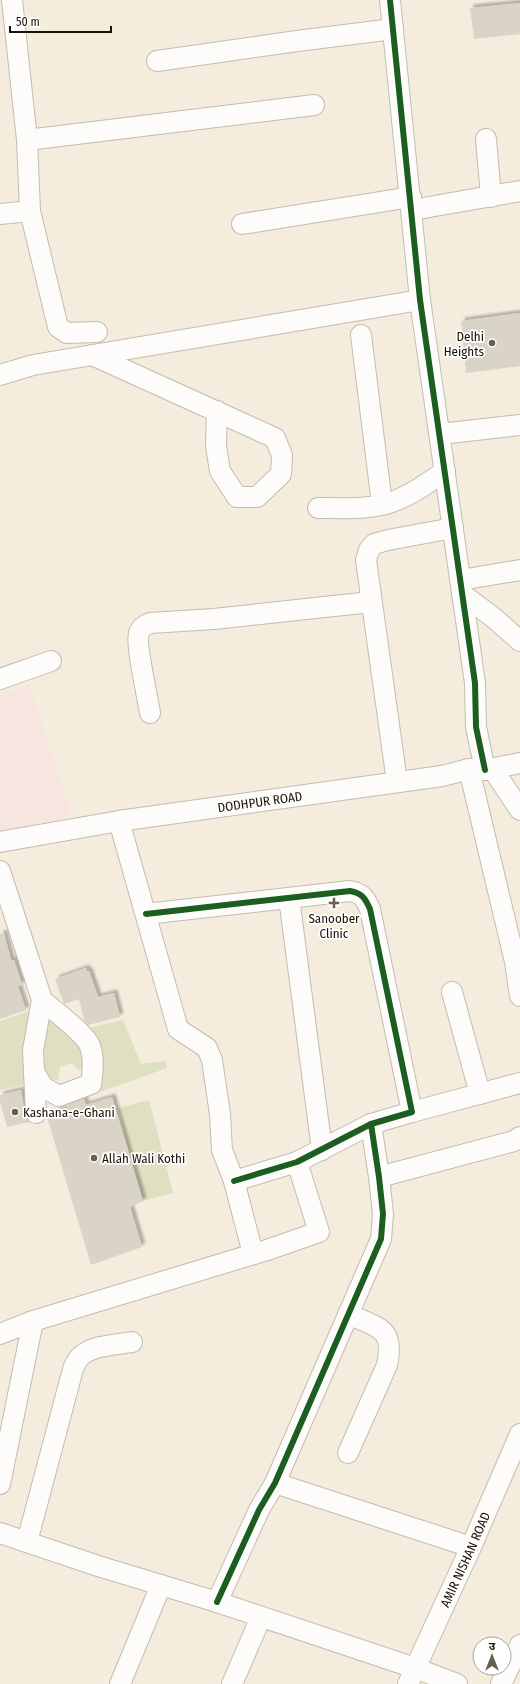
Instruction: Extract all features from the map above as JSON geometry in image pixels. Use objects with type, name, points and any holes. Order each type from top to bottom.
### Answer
[{"type":"street","points":[[12,0],[27,140],[30,210],[58,327],[66,333],[97,332]]},
{"type":"street","points":[[390,0],[412,204],[420,300],[475,683],[476,727],[482,769],[520,996]]},
{"type":"street","points":[[157,61],[393,29]]},
{"type":"street","points":[[27,140],[314,105]]},
{"type":"street","points":[[486,139],[491,197]]},
{"type":"street","points":[[242,224],[412,204],[491,197],[520,191]]},
{"type":"street","points":[[0,214],[30,210]]},
{"type":"street","points":[[0,376],[33,365],[420,300]]},
{"type":"street","points":[[361,335],[382,504]]},
{"type":"street","points":[[92,355],[217,412]]},
{"type":"street","points":[[440,434],[520,425]]},
{"type":"street","points":[[318,508],[369,506],[391,503],[417,490],[445,471]]},
{"type":"street","points":[[397,782],[366,560],[369,550],[374,544],[453,528]]},
{"type":"street","points":[[462,587],[520,570]]},
{"type":"street","points":[[462,587],[520,641]]},
{"type":"street","points":[[150,713],[138,645],[138,634],[143,626],[150,623],[214,619],[371,602]]},
{"type":"street","points":[[0,679],[51,661]]},
{"type":"street","name":"DODHPUR ROAD","points":[[0,842],[119,821],[442,776],[520,763]]},
{"type":"street","points":[[482,769],[520,810]]},
{"type":"street","points":[[119,821],[178,1029],[207,1048],[212,1060],[220,1114],[222,1150],[234,1182],[253,1254]]},
{"type":"street","points":[[0,871],[42,1000],[33,1050],[36,1113]]},
{"type":"street","points":[[146,914],[350,891],[358,892],[364,897],[370,909],[412,1112]]},
{"type":"street","points":[[289,898],[322,1150]]},
{"type":"street","points":[[452,992],[480,1094]]},
{"type":"street","points":[[34,1072],[43,1087],[59,1096],[91,1084],[93,1074],[90,1046],[83,1036],[42,1000]]},
{"type":"street","points":[[234,1182],[297,1162],[371,1124],[520,1083]]},
{"type":"street","points":[[218,1602],[259,1510],[275,1483],[381,1239],[383,1214],[371,1124]]},
{"type":"street","points":[[379,1178],[514,1141],[520,1137]]},
{"type":"street","points":[[0,1334],[33,1321],[253,1254],[319,1232],[297,1162]]},
{"type":"street","points":[[348,1314],[381,1330],[388,1336],[390,1350],[387,1365],[348,1453]]},
{"type":"street","points":[[0,1484],[33,1321]]},
{"type":"street","points":[[27,1542],[73,1369],[79,1357],[88,1351],[101,1347],[132,1342]]},
{"type":"street","name":"AMIR NISHAN ROAD","points":[[411,1676],[471,1547],[520,1434]]},
{"type":"street","points":[[275,1483],[471,1547]]},
{"type":"street","points":[[0,1533],[218,1602],[261,1617],[411,1676],[457,1684]]},
{"type":"street","points":[[120,1684],[161,1585]]},
{"type":"street","points":[[232,1684],[261,1617]]},
{"type":"street","points":[[501,1684],[520,1645]]},
{"type":"shaded area","points":[[29,685],[71,815],[0,838],[0,694]]},
{"type":"green space","points":[[37,1008],[31,1083],[0,1090],[0,1021]]},
{"type":"green space","points":[[46,1008],[79,1035],[90,1064],[80,1071],[71,1063],[60,1067],[58,1080],[44,1079],[37,1052]]},
{"type":"green space","points":[[123,1020],[141,1064],[165,1061],[167,1068],[86,1097],[81,1081],[81,1072],[90,1066],[85,1029]]},
{"type":"green space","points":[[149,1100],[173,1193],[142,1201],[118,1108]]},
{"type":"building","points":[[520,3],[520,34],[474,39],[470,8]]},
{"type":"building","name":"Delhi Heights","points":[[520,313],[520,366],[466,373],[461,321]]},
{"type":"building","points":[[4,933],[11,960],[14,960],[22,985],[18,986],[26,1010],[0,1019],[0,934]]},
{"type":"building","points":[[86,968],[87,971],[89,971],[98,997],[114,993],[120,1017],[88,1025],[84,1020],[79,999],[64,1004],[55,979]]},
{"type":"building","name":"Kashana-e-Ghani","points":[[21,1090],[25,1114],[29,1122],[7,1127],[0,1102],[0,1095]]},
{"type":"building","name":"Allah Wali Kothi","points":[[112,1097],[143,1201],[130,1207],[142,1247],[91,1265],[47,1114],[68,1108],[67,1105],[84,1099],[86,1105]]},
{"type":"cycle path","points":[[390,0],[420,300],[475,683],[476,727],[485,770]]},
{"type":"cycle path","points":[[146,914],[350,891],[363,897],[370,909],[412,1112],[371,1124],[297,1162],[234,1181]]},
{"type":"cycle path","points":[[217,1602],[259,1510],[275,1483],[381,1239],[383,1214],[371,1124]]},
{"type":"place","name":"Delhi Heights","points":[[492,343]]},
{"type":"place","name":"Sanoober Clinic","points":[[334,903]]},
{"type":"place","name":"Kashana-e-Ghani","points":[[15,1112]]},
{"type":"place","name":"Allah Wali Kothi","points":[[94,1158]]}]
